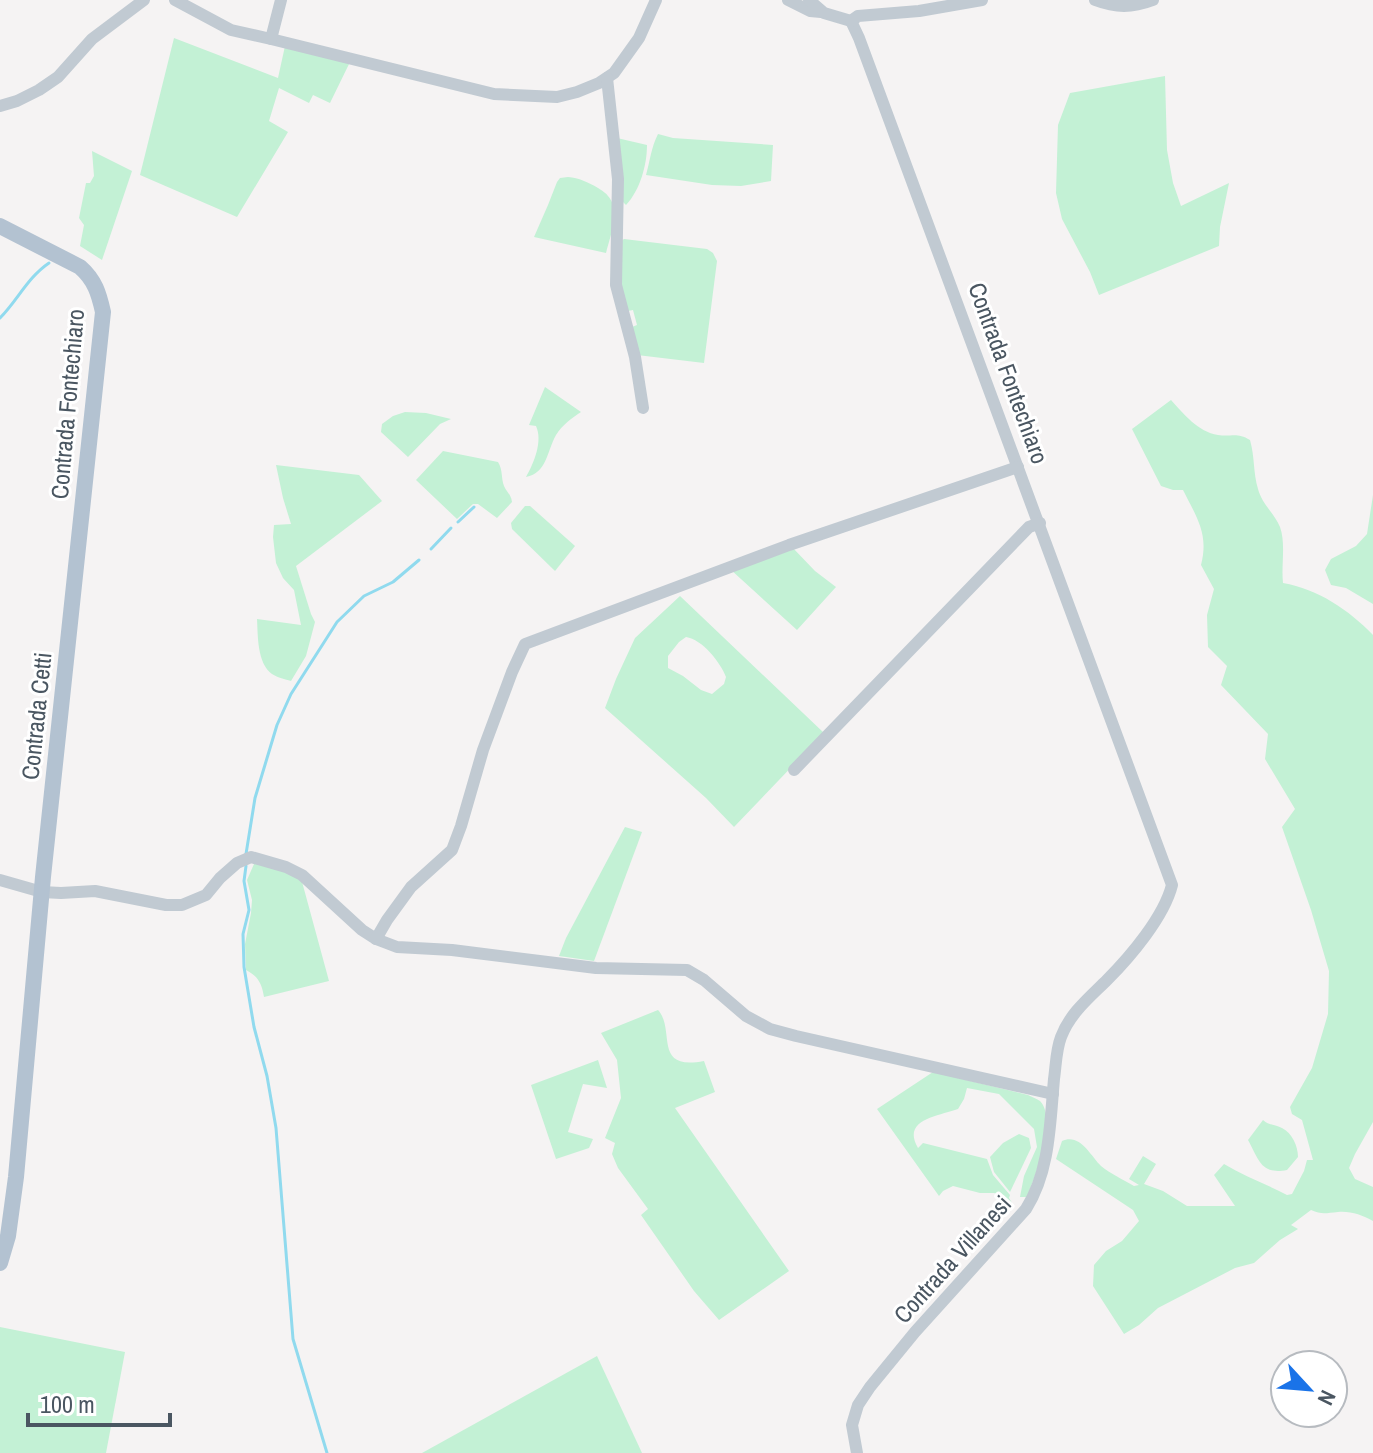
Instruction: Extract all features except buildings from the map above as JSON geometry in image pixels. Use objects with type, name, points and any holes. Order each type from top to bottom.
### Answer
[{"type":"main road","name":"Contrada Fontechiaro","points":[[0,226],[80,267],[99,294],[103,312],[102,329],[79,546]]},
{"type":"main road","name":"Contrada Cetti","points":[[0,1263],[8,1236],[16,1177],[42,892],[79,546]]},
{"type":"street","points":[[0,106],[39,90],[58,77],[92,39],[144,0]]},
{"type":"street","points":[[175,0],[231,30],[300,48],[494,94],[557,97],[577,92],[607,78],[639,38],[656,0]]},
{"type":"street","points":[[271,39],[281,0]]},
{"type":"street","points":[[788,0],[810,11],[851,21],[858,16],[919,11],[982,0]]},
{"type":"street","points":[[809,0],[824,13]]},
{"type":"street","points":[[1095,0],[1114,7],[1126,7],[1153,0]]},
{"type":"street","name":"Contrada Fontechiaro","points":[[851,21],[1138,788]]},
{"type":"street","points":[[607,78],[618,179],[616,285],[635,357],[643,408]]},
{"type":"street","points":[[376,939],[411,887],[452,850],[483,750],[525,644],[789,545],[1018,467]]},
{"type":"street","points":[[794,770],[1029,527],[1040,523]]},
{"type":"street","name":"Contrada Villanesi","points":[[857,1453],[852,1425],[858,1405],[870,1387],[1033,1199],[1046,1156],[1061,1037],[1070,1018],[1122,965],[1168,901],[1172,885],[1138,788]]},
{"type":"street","points":[[0,880],[42,892],[95,891],[166,905],[182,905],[206,895],[237,863],[251,857],[302,875],[362,930],[397,947],[452,950],[596,968],[687,970],[704,980],[746,1016],[770,1029],[1053,1094]]},
{"type":"green space","points":[[174,38],[278,78],[285,46],[350,62],[330,103],[313,95],[309,103],[279,88],[269,121],[288,132],[237,217],[140,175]]},
{"type":"green space","points":[[1165,76],[1167,150],[1181,206],[1229,183],[1219,246],[1099,295],[1062,219],[1056,193],[1058,125],[1070,93]]},
{"type":"green space","points":[[658,134],[673,138],[773,145],[771,181],[741,186],[712,185],[646,175]]},
{"type":"green space","points":[[617,138],[647,145],[642,177],[626,205],[621,200]]},
{"type":"green space","points":[[92,151],[132,171],[102,260],[80,246],[84,225],[79,218],[86,183],[90,183],[94,176]]},
{"type":"green space","points":[[568,177],[594,186],[611,201],[614,217],[606,253],[534,237],[557,182],[560,178]]},
{"type":"green space","points":[[624,239],[707,249],[713,253],[717,261],[704,363],[637,355],[632,327],[637,325],[633,310],[628,311],[621,287],[620,242]]},
{"type":"green space","points":[[545,387],[581,412],[558,431],[538,471],[526,477],[535,459],[539,438],[536,426],[529,425]]},
{"type":"green space","points":[[1171,400],[1204,430],[1250,440],[1258,489],[1282,534],[1283,583],[1308,590],[1332,602],[1373,635],[1373,1122],[1349,1168],[1355,1179],[1373,1187],[1373,1221],[1352,1213],[1311,1210],[1291,1225],[1298,1229],[1254,1263],[1235,1268],[1158,1308],[1124,1334],[1093,1286],[1094,1265],[1106,1251],[1122,1241],[1139,1221],[1133,1210],[1056,1159],[1062,1141],[1079,1142],[1101,1166],[1134,1186],[1139,1185],[1129,1179],[1143,1156],[1156,1164],[1144,1184],[1163,1191],[1187,1206],[1235,1206],[1214,1175],[1224,1164],[1287,1195],[1292,1194],[1307,1160],[1313,1160],[1302,1120],[1292,1114],[1290,1107],[1312,1068],[1328,1014],[1329,971],[1282,827],[1295,809],[1265,759],[1268,734],[1221,685],[1227,666],[1208,647],[1207,615],[1214,589],[1201,565],[1204,544],[1197,518],[1183,490],[1161,486],[1132,429]]},
{"type":"green space","points":[[405,412],[451,419],[440,424],[408,457],[381,432],[382,424]]},
{"type":"green space","points":[[443,451],[498,462],[512,502],[497,518],[478,504],[473,504],[457,519],[416,480]]},
{"type":"green space","points":[[276,465],[359,475],[382,501],[296,566],[315,622],[306,656],[291,681],[267,669],[259,649],[257,619],[301,625],[294,590],[283,578],[276,563],[274,525],[291,524]]},
{"type":"green space","points":[[1373,495],[1373,604],[1346,588],[1331,585],[1325,570],[1331,559],[1356,546],[1367,534]]},
{"type":"green space","points":[[525,506],[530,506],[575,546],[555,571],[512,529],[511,523]]},
{"type":"green space","points":[[792,547],[836,587],[797,630],[730,569]]},
{"type":"green space","points":[[680,596],[824,733],[734,827],[605,708],[635,638]],"holes":[[[686,637],[710,652],[726,677],[724,684],[712,694],[668,668],[668,656],[679,642]]]},
{"type":"green space","points":[[625,827],[642,832],[594,961],[559,956],[566,938]]},
{"type":"green space","points":[[262,861],[301,878],[329,981],[264,997],[259,981],[246,970],[245,944],[252,900],[247,880],[254,864]]},
{"type":"green space","points":[[658,1010],[663,1018],[671,1055],[688,1062],[704,1061],[715,1092],[675,1108],[789,1271],[719,1320],[694,1291],[641,1215],[648,1209],[618,1168],[612,1154],[615,1143],[605,1138],[621,1098],[617,1060],[601,1033]]},
{"type":"green space","points":[[598,1060],[607,1088],[583,1084],[568,1132],[593,1139],[589,1148],[556,1159],[531,1085]]},
{"type":"green space","points":[[933,1072],[1028,1095],[1040,1101],[1045,1110],[1046,1134],[1027,1197],[1020,1197],[1024,1176],[1037,1147],[1034,1129],[999,1094],[967,1088],[958,1109],[924,1120],[914,1131],[918,1148],[923,1143],[987,1159],[993,1175],[1010,1195],[1012,1203],[1008,1210],[1004,1208],[1000,1195],[994,1193],[953,1186],[939,1196],[877,1109]]},
{"type":"green space","points":[[1263,1120],[1286,1130],[1294,1140],[1298,1157],[1287,1170],[1266,1168],[1258,1160],[1248,1140]]},
{"type":"green space","points":[[1019,1134],[1029,1138],[1031,1148],[1010,1192],[994,1172],[990,1157],[1003,1143]]},
{"type":"green space","points":[[0,1327],[125,1352],[106,1453],[0,1453]]},
{"type":"green space","points":[[597,1356],[642,1453],[422,1453]]},
{"type":"waterway","points":[[0,318],[35,275],[49,263]]},
{"type":"waterway","points":[[458,522],[474,507]]},
{"type":"waterway","points":[[431,549],[451,528]]},
{"type":"waterway","points":[[246,854],[255,798],[277,725],[291,694],[337,622],[364,596],[393,582],[419,560]]},
{"type":"waterway","points":[[246,866],[244,881],[249,910],[243,934],[244,967],[276,1128],[293,1339],[327,1453]]}]
